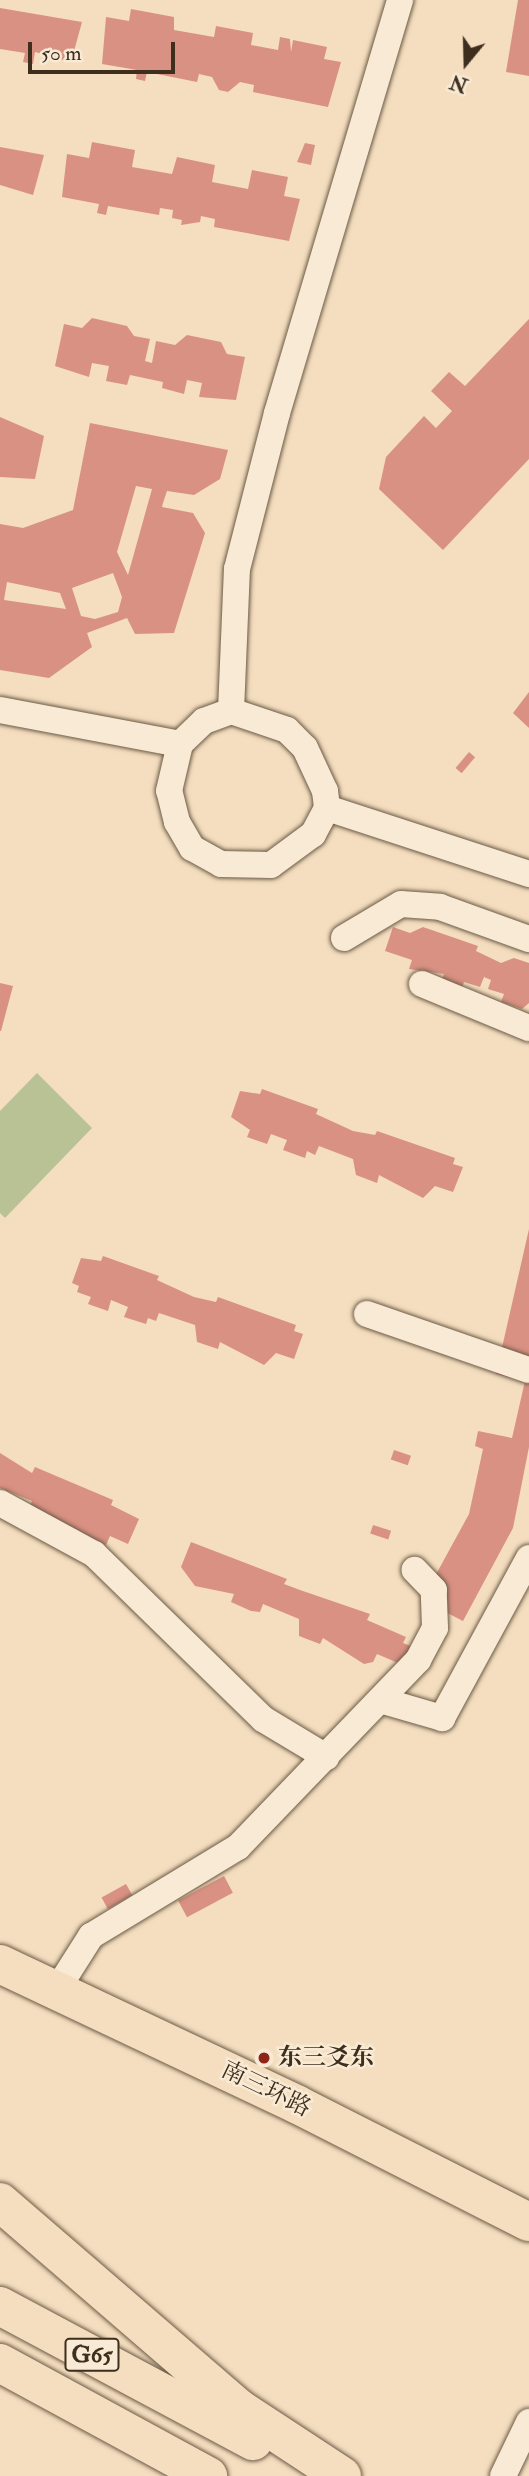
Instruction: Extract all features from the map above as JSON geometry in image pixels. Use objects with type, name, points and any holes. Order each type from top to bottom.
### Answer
[{"type":"highway","name":"南三环路","points":[[0,1964],[58,1988],[529,2222]]},
{"type":"highway","points":[[0,2202],[240,2409],[342,2476]]},
{"type":"highway","name":"G65","points":[[0,2306],[320,2476]]},
{"type":"highway","name":"G65","points":[[0,2363],[208,2476]]},
{"type":"street","points":[[231,711],[237,569],[277,413],[400,0]]},
{"type":"street","points":[[0,710],[180,744]]},
{"type":"street","points":[[231,711],[268,721],[296,739],[320,774],[327,808],[313,834],[290,855],[271,865],[222,864],[192,848],[177,821],[169,791],[180,744],[204,721],[231,711]]},
{"type":"street","points":[[327,808],[529,874]]},
{"type":"street","points":[[344,938],[401,904],[440,907],[529,939]]},
{"type":"street","points":[[422,984],[529,1028]]},
{"type":"street","points":[[367,1314],[529,1370]]},
{"type":"street","points":[[0,1503],[94,1554],[263,1718],[326,1757]]},
{"type":"street","points":[[380,1700],[442,1718],[529,1558]]},
{"type":"street","points":[[58,1988],[91,1936],[238,1847],[418,1660],[435,1628],[434,1590],[415,1570]]},
{"type":"street","points":[[503,2476],[529,2422]]},
{"type":"green space","points":[[37,1073],[92,1128],[5,1218],[0,1213],[0,1111]]},
{"type":"building","points":[[518,0],[529,0],[529,76],[506,72]]},
{"type":"building","points":[[0,8],[82,22],[71,62],[35,52],[33,64],[23,62],[25,53],[0,49]]},
{"type":"building","points":[[131,9],[174,17],[174,30],[214,37],[216,26],[253,33],[251,45],[278,50],[280,37],[290,39],[291,52],[293,40],[327,47],[324,59],[341,62],[328,107],[253,92],[254,85],[240,82],[228,92],[219,90],[212,77],[199,74],[197,82],[147,72],[145,81],[136,79],[137,70],[102,64],[106,17],[129,21]]},
{"type":"building","points":[[92,142],[135,150],[132,167],[172,174],[177,157],[215,165],[212,182],[248,189],[252,170],[288,177],[284,196],[300,199],[289,241],[214,227],[215,219],[201,216],[200,222],[181,225],[182,220],[172,218],[173,210],[160,208],[159,215],[108,206],[106,215],[97,213],[99,204],[62,197],[67,154],[89,158]]},
{"type":"building","points":[[305,143],[315,145],[311,165],[297,162]]},
{"type":"building","points":[[0,147],[44,155],[33,195],[0,185]]},
{"type":"building","points":[[92,318],[127,326],[134,336],[150,339],[145,361],[152,363],[156,341],[175,345],[187,335],[221,342],[227,354],[245,357],[236,400],[199,397],[202,383],[187,380],[184,394],[162,388],[163,382],[130,375],[127,385],[106,381],[109,366],[92,363],[89,377],[55,366],[64,324],[82,328]]},
{"type":"building","points":[[529,319],[529,459],[443,550],[379,489],[386,457],[424,416],[436,428],[452,411],[431,391],[449,372],[465,386]]},
{"type":"building","points":[[0,417],[44,436],[35,479],[0,477]]},
{"type":"building","points":[[90,423],[228,450],[220,479],[194,495],[167,491],[163,503],[162,507],[193,513],[205,533],[174,633],[135,634],[127,618],[87,633],[92,647],[49,678],[0,670],[0,524],[23,528],[73,510]],"holes":[[[136,486],[152,489],[128,575],[117,552]],[[113,573],[122,597],[118,612],[95,619],[81,616],[72,588]],[[7,582],[60,593],[66,609],[4,600]]]},
{"type":"building","points":[[529,692],[529,728],[513,713]]},
{"type":"building","points":[[469,752],[475,757],[462,773],[456,768]]},
{"type":"building","points":[[393,927],[410,933],[423,927],[478,946],[476,951],[501,963],[514,958],[529,963],[529,1003],[522,1009],[501,1002],[504,994],[488,989],[491,980],[484,977],[480,987],[464,982],[462,988],[441,982],[444,974],[409,969],[412,960],[385,951]]},
{"type":"building","points":[[0,983],[13,986],[1,1031],[0,1031]]},
{"type":"building","points":[[262,1089],[318,1109],[316,1114],[353,1131],[375,1135],[377,1131],[455,1158],[453,1164],[463,1167],[453,1192],[435,1186],[423,1198],[379,1175],[377,1183],[356,1175],[353,1159],[319,1146],[315,1155],[307,1151],[305,1158],[283,1150],[287,1140],[271,1134],[267,1144],[247,1137],[250,1130],[231,1117],[240,1091],[260,1094]]},
{"type":"building","points":[[529,1229],[529,1447],[513,1528],[463,1621],[422,1600],[469,1514],[483,1449],[475,1446],[478,1431],[512,1438],[525,1381],[496,1374]]},
{"type":"building","points":[[103,1256],[159,1276],[157,1280],[194,1297],[216,1302],[218,1297],[296,1325],[294,1331],[303,1334],[294,1359],[276,1353],[264,1365],[220,1342],[218,1349],[197,1342],[195,1325],[159,1313],[156,1321],[148,1318],[146,1324],[124,1317],[128,1307],[111,1300],[108,1311],[88,1304],[91,1297],[77,1292],[79,1286],[72,1283],[81,1258],[101,1261]]},
{"type":"building","points":[[394,1450],[411,1456],[408,1465],[391,1459]]},
{"type":"building","points":[[0,1453],[32,1473],[35,1467],[113,1500],[111,1505],[139,1519],[128,1544],[110,1536],[106,1545],[75,1537],[78,1530],[28,1510],[32,1501],[0,1488]]},
{"type":"building","points":[[373,1525],[391,1531],[388,1539],[370,1534]]},
{"type":"building","points":[[191,1542],[287,1579],[284,1584],[370,1614],[367,1620],[406,1637],[403,1643],[413,1647],[405,1666],[377,1654],[373,1662],[364,1664],[323,1638],[320,1644],[299,1636],[299,1619],[263,1604],[260,1612],[251,1611],[231,1602],[234,1594],[195,1586],[181,1567]]},
{"type":"building","points":[[224,1876],[233,1893],[187,1917],[178,1900]]},
{"type":"building","points":[[126,1884],[132,1895],[108,1909],[102,1898]]},
{"type":"place","name":"东三爻东","points":[[264,2058]]}]
